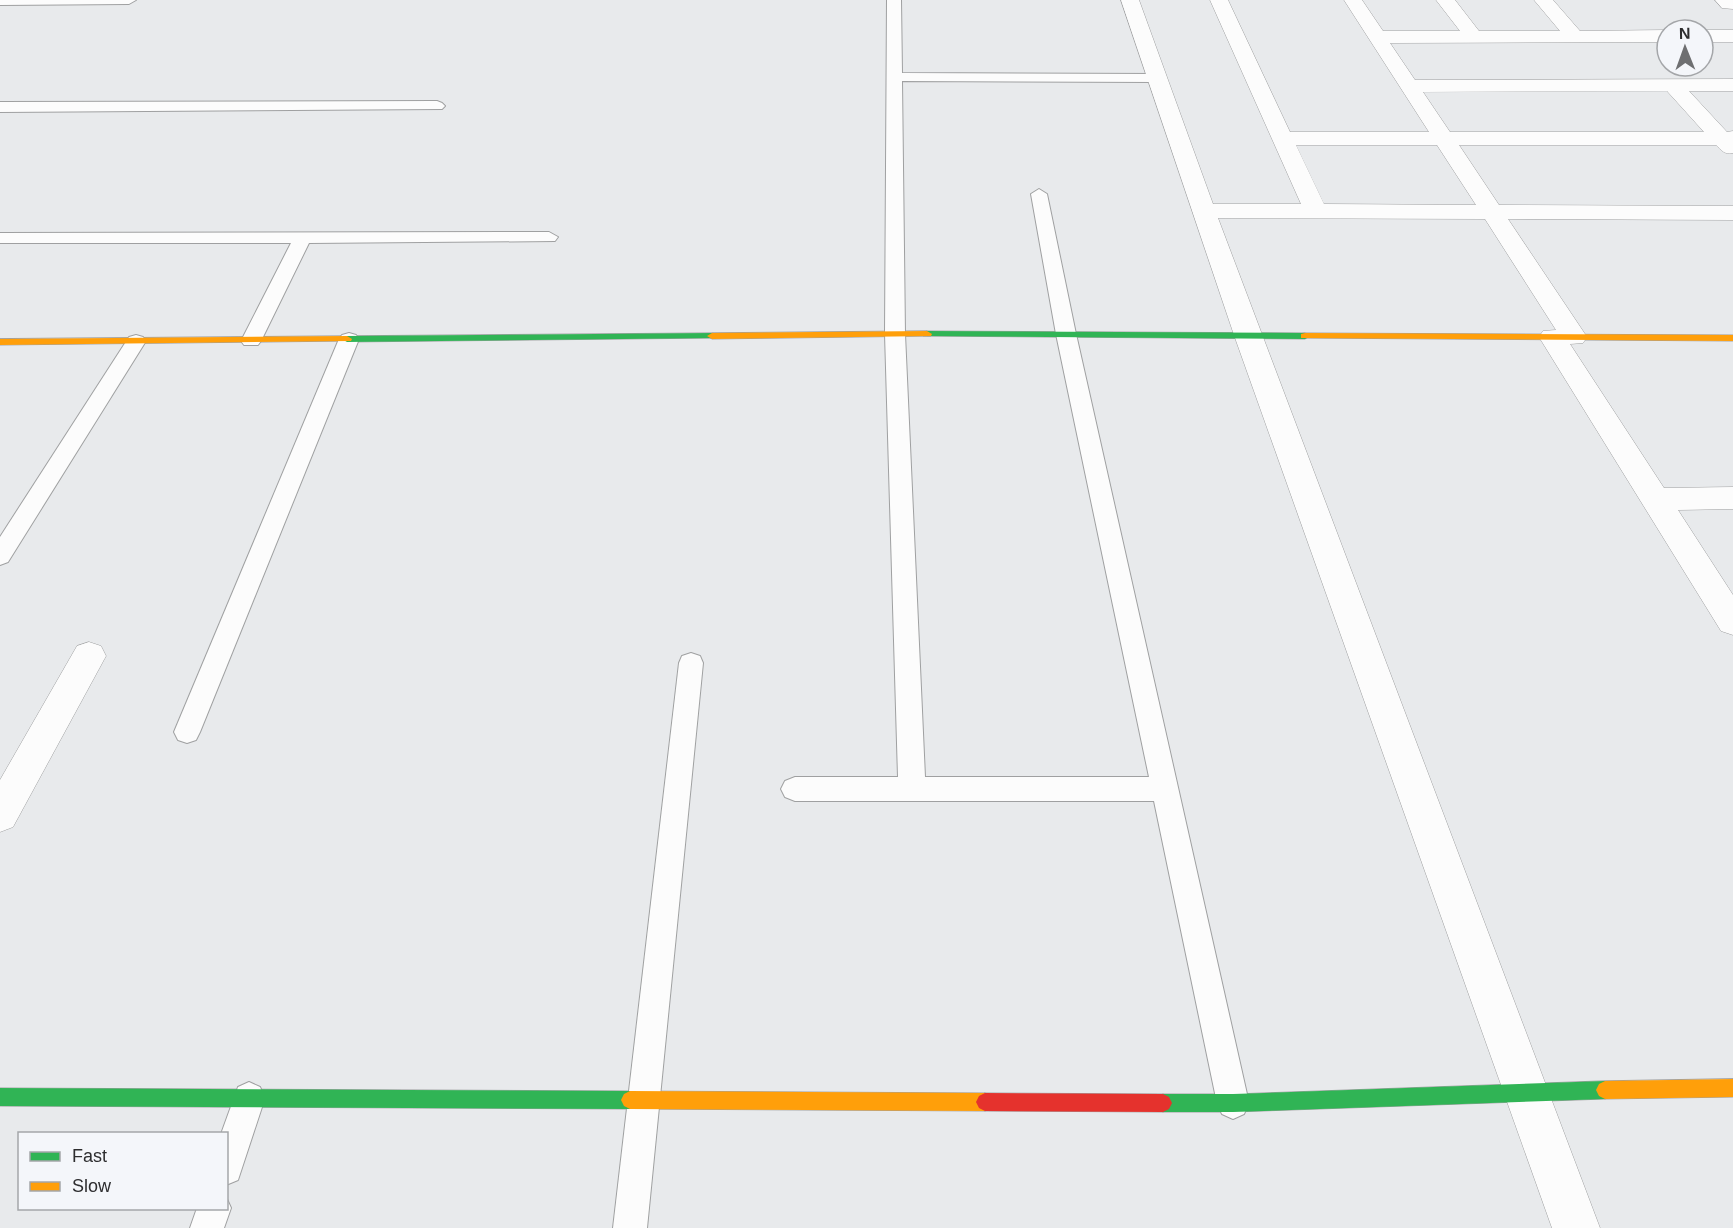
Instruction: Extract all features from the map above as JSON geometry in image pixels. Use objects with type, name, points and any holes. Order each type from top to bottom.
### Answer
[{"type":"street","points":[[1130,0],[1247,335],[1576,1228]]},
{"type":"street","points":[[1219,0],[1316,210]]},
{"type":"street","points":[[1353,0],[1494,213],[1655,499],[1724,594],[1733,622]]},
{"type":"street","points":[[1445,0],[1474,37]]},
{"type":"street","points":[[1543,0],[1575,37]]},
{"type":"street","points":[[1377,37],[1655,36]]},
{"type":"street","points":[[1715,36],[1733,36]]},
{"type":"street","points":[[1672,85],[1729,142]]},
{"type":"street","points":[[1410,86],[1733,85]]},
{"type":"street","points":[[1283,139],[1446,138],[1729,142]]},
{"type":"street","points":[[1204,211],[1733,213]]},
{"type":"street","points":[[0,342],[896,334],[1733,338]]},
{"type":"street","points":[[1655,499],[1733,498]]},
{"type":"street","points":[[0,815],[89,656]]},
{"type":"street","points":[[0,1097],[1233,1103],[1525,1092],[1733,1088]]},
{"type":"lane","points":[[0,1],[129,0]]},
{"type":"lane","points":[[894,0],[896,334],[912,791]]},
{"type":"lane","points":[[894,77],[1157,78]]},
{"type":"lane","points":[[0,107],[437,106]]},
{"type":"lane","points":[[1039,194],[1066,334],[1233,1103]]},
{"type":"lane","points":[[251,341],[303,237]]},
{"type":"lane","points":[[0,238],[549,237]]},
{"type":"lane","points":[[187,732],[349,339]]},
{"type":"lane","points":[[0,556],[136,341]]},
{"type":"lane","points":[[630,1228],[692,663]]},
{"type":"lane","points":[[795,789],[912,791],[1165,789]]},
{"type":"lane","points":[[228,1162],[249,1098]]},
{"type":"lane","points":[[207,1228],[213,1210]]},
{"type":"traffic: fast","points":[[927,334],[1305,336]]},
{"type":"traffic: fast","points":[[347,339],[712,336]]},
{"type":"traffic: fast","points":[[1163,1103],[1233,1103],[1605,1090]]},
{"type":"traffic: fast","points":[[0,1097],[630,1100]]},
{"type":"traffic: slow","points":[[712,336],[927,334]]},
{"type":"traffic: slow","points":[[1305,336],[1733,338]]},
{"type":"traffic: slow","points":[[0,342],[347,339]]},
{"type":"traffic: slow","points":[[1605,1090],[1733,1088]]},
{"type":"traffic: slow","points":[[630,1100],[985,1102]]},
{"type":"traffic: jam","points":[[985,1102],[1163,1103]]}]
